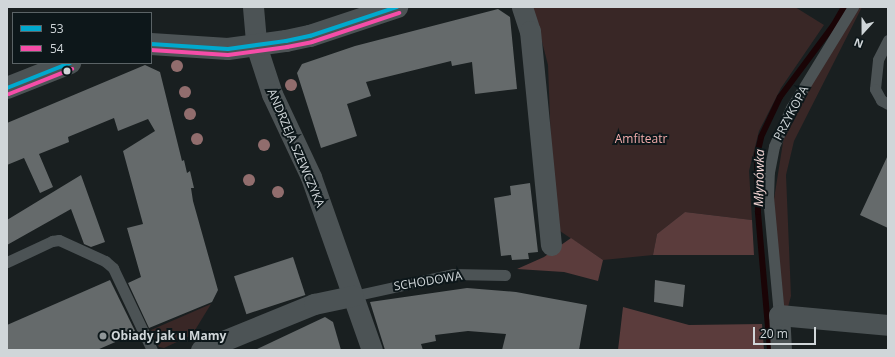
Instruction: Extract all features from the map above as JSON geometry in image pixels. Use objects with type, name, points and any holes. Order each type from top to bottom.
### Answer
[{"type":"street","name":"ANDRZEJA SZEWCZYKA","points":[[253,7],[256,45],[272,94],[310,177],[372,350]]},
{"type":"street","points":[[152,44],[228,48],[256,45],[310,36],[398,7]]},
{"type":"street","points":[[522,7],[530,31],[551,245]]},
{"type":"street","points":[[7,88],[67,64]]},
{"type":"street","points":[[200,350],[314,304],[353,296]]},
{"type":"street","points":[[779,314],[888,325]]},
{"type":"street","name":"PRZYKOPA","points":[[779,314],[781,350]]},
{"type":"lane","name":"PRZYKOPA","points":[[779,314],[768,197],[769,172],[774,146],[791,108],[853,7]]},
{"type":"lane","points":[[888,40],[878,60],[875,89],[881,100],[888,104]]},
{"type":"lane","points":[[7,262],[52,241],[59,240],[105,261],[113,268],[152,350]]},
{"type":"lane","name":"SCHODOWA","points":[[353,296],[453,274],[505,275]]},
{"type":"green space","name":"Amfiteatr","points":[[533,7],[795,7],[824,25],[781,88],[759,131],[749,171],[752,220],[685,212],[657,234],[653,255],[603,260],[554,227],[548,65]]},
{"type":"green space","points":[[859,7],[862,7],[794,141],[786,175],[791,296],[788,307],[780,306],[774,199],[784,136],[802,99]]},
{"type":"green space","points":[[211,304],[192,335],[164,348],[159,347],[151,330]]},
{"type":"shaded area","points":[[685,212],[752,220],[754,255],[653,255],[657,234]]},
{"type":"shaded area","points":[[571,238],[603,260],[598,281],[564,272],[517,269],[544,257]]},
{"type":"shaded area","points":[[623,307],[689,325],[762,324],[764,350],[618,350]]},
{"type":"building","points":[[498,9],[510,17],[517,89],[475,94],[472,62],[452,66],[451,61],[366,82],[371,96],[347,104],[357,136],[321,148],[297,73],[302,64],[355,46]]},
{"type":"building","points":[[145,65],[160,72],[182,161],[184,160],[187,173],[190,171],[194,188],[191,188],[193,201],[218,290],[212,302],[149,328],[128,283],[141,277],[127,228],[143,224],[123,151],[155,131],[148,119],[118,131],[114,118],[68,137],[69,142],[39,154],[53,187],[40,193],[24,158],[7,165],[7,123]]},
{"type":"building","points":[[888,155],[888,228],[860,215]]},
{"type":"building","points":[[81,175],[105,242],[91,247],[84,244],[71,209],[7,245],[7,220]]},
{"type":"building","points":[[530,183],[538,252],[528,253],[529,259],[512,260],[511,255],[501,256],[494,198],[511,195],[510,186]]},
{"type":"building","points":[[293,257],[305,295],[246,314],[234,276]]},
{"type":"building","points":[[110,280],[136,333],[97,350],[7,350],[7,325]]},
{"type":"building","points":[[655,280],[685,285],[683,307],[654,302]]},
{"type":"building","points":[[467,288],[516,292],[587,305],[579,350],[502,350],[506,334],[468,331],[435,335],[436,341],[421,344],[423,350],[385,350],[370,302]]},
{"type":"building","points":[[325,317],[333,322],[341,350],[255,350]]},
{"type":"waterway","name":"Młynówka","points":[[770,350],[758,212],[757,155],[761,137],[780,97],[833,26],[844,7]]},
{"type":"transit line","name":"53","points":[[152,44],[228,49],[286,41],[310,36],[397,7]]},
{"type":"transit line","name":"54","points":[[152,50],[228,55],[287,47],[312,42],[399,13]]},
{"type":"transit line","name":"53","points":[[7,88],[67,64]]},
{"type":"transit line","name":"54","points":[[9,94],[72,69]]},
{"type":"place","name":"Obiady jak u Mamy","points":[[103,336]]}]
